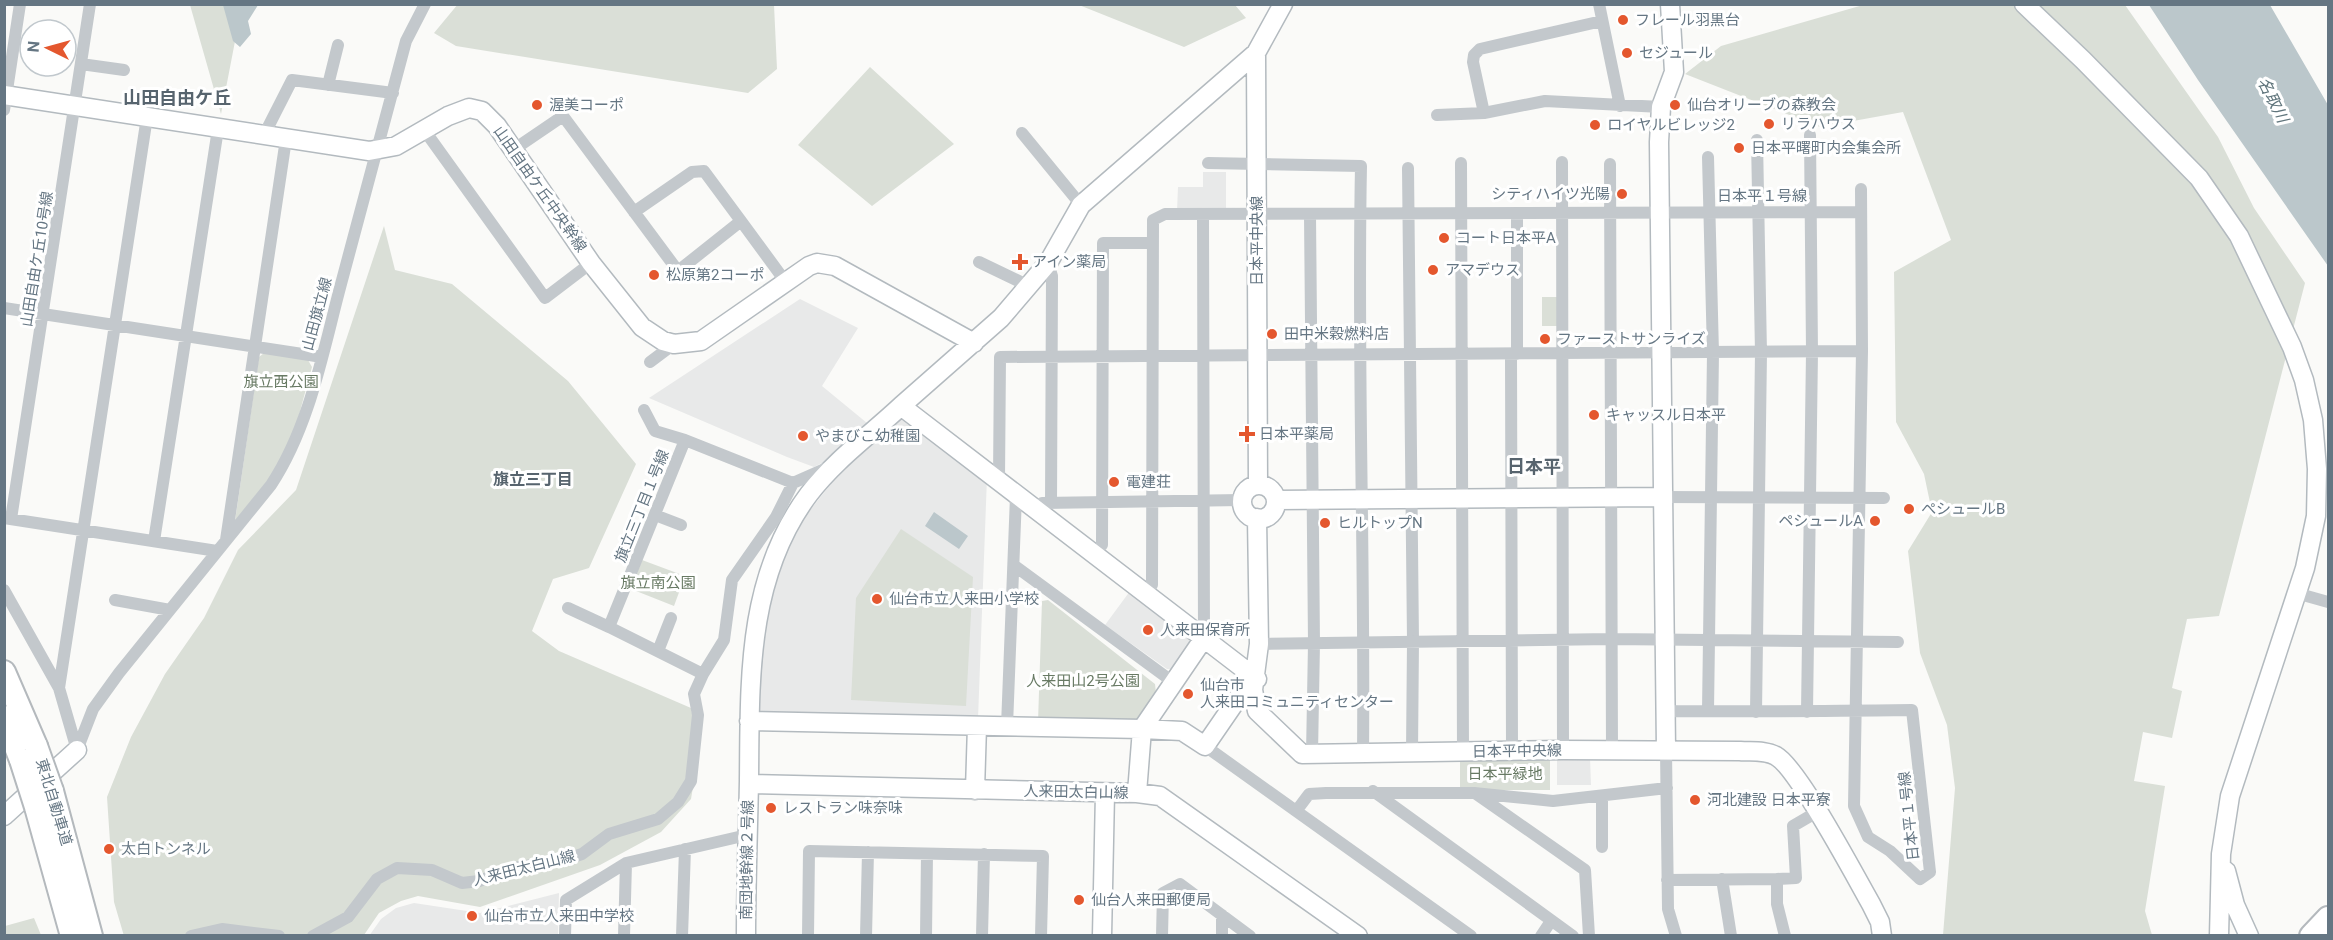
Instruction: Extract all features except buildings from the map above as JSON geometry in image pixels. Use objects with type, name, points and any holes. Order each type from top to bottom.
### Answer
[{"type":"highway","name":"東北自動車道","points":[[4,672],[91,936]]},
{"type":"highway","name":"東北自動車道","points":[[4,717],[29,753]]},
{"type":"highway","name":"東北自動車道","points":[[44,799],[72,936]]},
{"type":"street","points":[[5,100],[20,4]]},
{"type":"street","name":"山田自由ケ丘10号線","points":[[8,518],[43,314],[90,4]]},
{"type":"street","name":"山田旗立線","points":[[77,750],[93,709],[287,461],[297,437],[322,357],[406,41],[426,4]]},
{"type":"street","name":"日本平中央線","points":[[1258,485],[1256,53],[1283,4]]},
{"type":"street","points":[[1599,4],[1620,106]]},
{"type":"street","points":[[1670,4],[1674,72],[1661,107],[1661,497],[1667,880],[1668,909],[1676,936]]},
{"type":"street","points":[[2024,4],[2083,60],[2199,178],[2239,236],[2292,347],[2304,380],[2323,466],[2305,568],[2236,775],[2223,832],[2218,898],[2219,936]]},
{"type":"street","points":[[1484,113],[1473,62],[1474,54],[1480,48],[1602,21]]},
{"type":"street","points":[[328,85],[338,45]]},
{"type":"street","name":"南団地幹線２号線","points":[[746,936],[751,654],[759,602],[778,546],[792,519],[810,493],[835,465],[1001,318],[1048,263],[1081,205],[1256,53]]},
{"type":"street","points":[[81,64],[124,70]]},
{"type":"street","points":[[264,135],[292,80],[393,93]]},
{"type":"street","name":"山田自由ケ丘中央幹線","points":[[5,100],[76,106],[286,139],[378,150],[396,146],[448,116],[470,108],[482,111],[497,126],[591,263],[642,327],[650,335],[674,344]]},
{"type":"street","points":[[1437,116],[1484,113],[1545,101],[1661,107]]},
{"type":"street","points":[[513,150],[563,116],[678,271],[741,221]]},
{"type":"street","points":[[59,688],[147,117]]},
{"type":"street","points":[[154,541],[218,129]]},
{"type":"street","points":[[425,131],[545,298],[591,263]]},
{"type":"street","points":[[1022,133],[1081,205]]},
{"type":"street","points":[[1807,712],[1812,352],[1810,135]]},
{"type":"street","points":[[226,541],[286,139]]},
{"type":"street","points":[[1756,712],[1761,353],[1757,140]]},
{"type":"street","points":[[1708,157],[1713,353],[1708,711]]},
{"type":"street","points":[[1562,162],[1560,498],[1563,750]]},
{"type":"street","points":[[1208,163],[1362,166],[1359,354],[1364,642],[1363,753]]},
{"type":"street","points":[[1461,163],[1463,752]]},
{"type":"street","points":[[1610,164],[1612,751]]},
{"type":"street","points":[[1408,168],[1412,752]]},
{"type":"street","points":[[634,212],[692,172],[704,171],[785,281]]},
{"type":"street","points":[[1860,212],[1861,189]]},
{"type":"street","name":"日本平１号線","points":[[1152,243],[1153,220],[1165,214],[1860,212],[1862,351],[1858,496],[1857,711],[1854,806],[1868,837],[1890,851],[1920,879],[1930,872],[1912,710],[1857,711],[1807,712],[1664,711]]},
{"type":"street","points":[[1512,751],[1516,213]]},
{"type":"street","points":[[1137,793],[1142,729],[1204,638],[1203,214]]},
{"type":"street","points":[[1257,519],[1259,644],[1255,684],[1257,711],[1302,754],[1312,754],[1314,643],[1310,215]]},
{"type":"street","points":[[1102,545],[1103,243],[1152,243],[1152,585]]},
{"type":"street","points":[[979,262],[1029,285]]},
{"type":"street","points":[[650,362],[674,344],[701,341],[785,281],[817,263],[835,266],[974,343]]},
{"type":"street","points":[[1048,263],[1052,276],[1051,503]]},
{"type":"street","points":[[4,309],[322,357]]},
{"type":"street","points":[[999,479],[1000,357],[1862,351]]},
{"type":"street","points":[[901,406],[1204,638],[1255,684]]},
{"type":"street","points":[[644,410],[655,431],[685,440]]},
{"type":"street","name":"旗立三丁目１号線","points":[[609,627],[685,440],[793,483]]},
{"type":"street","points":[[793,483],[835,465]]},
{"type":"street","name":"人来田太白山線","points":[[313,936],[348,917],[377,879],[397,868],[432,870],[462,883],[479,881],[519,867],[574,857],[609,834],[658,819],[678,802],[691,781],[698,715],[694,694],[702,674],[724,640],[732,580],[776,517],[793,483]]},
{"type":"street","points":[[1258,485],[1268,488],[1275,500],[1273,511],[1257,519],[1244,510],[1242,500],[1246,491],[1258,485]]},
{"type":"street","points":[[1275,500],[1362,501],[1710,495],[1884,498]]},
{"type":"street","points":[[1021,500],[1051,503],[1103,503],[1242,500]]},
{"type":"street","points":[[1007,726],[1015,566],[1021,500]]},
{"type":"street","points":[[655,515],[681,525]]},
{"type":"street","points":[[8,518],[217,551]]},
{"type":"street","points":[[1015,566],[1173,682]]},
{"type":"street","points":[[4,590],[59,688],[77,750],[4,816]]},
{"type":"street","points":[[2296,593],[2328,602]]},
{"type":"street","points":[[115,600],[170,610]]},
{"type":"street","points":[[568,608],[702,674]]},
{"type":"street","points":[[658,651],[671,618]]},
{"type":"street","points":[[1259,644],[1611,639],[1898,642]]},
{"type":"street","points":[[1205,746],[1238,698],[1255,684]]},
{"type":"street","points":[[749,721],[1182,731],[1297,810],[1471,936]]},
{"type":"street","points":[[975,790],[977,726]]},
{"type":"street","name":"日本平中央線","points":[[1312,754],[1563,750],[1765,752],[1776,756],[1797,777],[1871,904],[1880,922],[1882,936]]},
{"type":"street","name":"人来田太白山線","points":[[749,784],[1137,793],[1160,796],[1358,936]]},
{"type":"street","points":[[1297,810],[1309,794],[1373,791],[1474,793],[1553,801],[1667,788]]},
{"type":"street","points":[[1373,791],[1573,936]]},
{"type":"street","points":[[1102,936],[1105,793]]},
{"type":"street","points":[[1474,793],[1585,870],[1589,936]]},
{"type":"street","points":[[1602,797],[1602,848]]},
{"type":"street","points":[[1667,880],[1796,878],[1793,825],[1817,812]]},
{"type":"street","points":[[2223,832],[2225,893],[2232,936]]},
{"type":"street","points":[[565,936],[566,900],[626,863],[747,836]]},
{"type":"street","points":[[682,936],[685,849]]},
{"type":"street","points":[[808,936],[809,851],[1043,856],[1041,936]]},
{"type":"street","points":[[866,936],[868,852]]},
{"type":"street","points":[[926,936],[927,854]]},
{"type":"street","points":[[982,936],[984,854]]},
{"type":"street","points":[[2223,854],[2235,905],[2249,936]]},
{"type":"street","points":[[624,936],[626,863]]},
{"type":"street","points":[[1722,879],[1731,936]]},
{"type":"street","points":[[1777,879],[1777,904],[1785,936]]},
{"type":"street","points":[[1162,936],[1163,893],[1180,884],[1250,936]]},
{"type":"street","points":[[1222,915],[1222,936]]},
{"type":"street","points":[[1541,936],[1551,921]]},
{"type":"street","points":[[2304,936],[2322,924]]},
{"type":"street","points":[[191,936],[222,929],[279,936]]},
{"type":"shaded area","points":[[1203,172],[1226,172],[1226,211],[1177,211],[1178,187],[1203,187]]},
{"type":"shaded area","points":[[800,299],[858,328],[822,386],[867,423],[824,462],[814,467],[649,398]]},
{"type":"shaded area","name":"仙台市立人来田小学校","points":[[904,415],[987,477],[978,719],[759,714],[759,640],[783,557],[807,514],[838,475],[889,426]]},
{"type":"shaded area","name":"人来田保育所","points":[[1133,587],[1193,640],[1172,669],[1167,669],[1105,625]]},
{"type":"shaded area","points":[[1590,757],[1591,785],[1557,785],[1557,758]]},
{"type":"shaded area","name":"仙台市立人来田中学校","points":[[559,893],[558,935],[369,936],[381,919],[396,908],[414,903],[480,913]]},
{"type":"green space","points":[[458,4],[774,5],[777,69],[748,93],[456,46],[434,33]]},
{"type":"green space","points":[[190,5],[242,5],[221,114]]},
{"type":"green space","points":[[1079,5],[1235,5],[1246,18],[1184,47]]},
{"type":"green space","points":[[1863,5],[2125,5],[2218,137],[2254,208],[2305,283],[2219,616],[2187,619],[2172,688],[2182,691],[2172,738],[2143,732],[2134,781],[2165,786],[2145,911],[2152,935],[1943,935],[1955,788],[1947,725],[1920,653],[1908,551],[1932,512],[1924,474],[1896,422],[1894,272],[1951,240],[1903,112],[1820,127],[1685,74],[1721,46]]},
{"type":"green space","points":[[870,67],[954,144],[872,206],[798,145]]},
{"type":"green space","points":[[384,226],[395,270],[452,284],[568,381],[636,464],[589,568],[553,579],[532,631],[559,651],[691,708],[699,751],[691,799],[661,832],[600,865],[480,907],[418,896],[401,901],[379,913],[364,935],[124,936],[114,902],[107,797],[131,737],[165,674],[204,618],[238,550],[296,490]]},
{"type":"green space","points":[[1542,297],[1558,297],[1558,326],[1542,326]]},
{"type":"green space","name":"旗立西公園","points":[[264,353],[308,360],[312,367],[293,437],[273,474],[235,521],[259,357]]},
{"type":"green space","points":[[901,529],[973,577],[966,706],[851,700],[856,598]]},
{"type":"green space","name":"旗立南公園","points":[[642,560],[685,576],[674,606],[631,589]]},
{"type":"green space","name":"人来田山2号公園","points":[[1048,600],[1155,684],[1156,693],[1137,720],[1038,722],[1042,601]]},
{"type":"green space","name":"日本平緑地","points":[[1460,757],[1550,758],[1550,790],[1460,790]]},
{"type":"green space","points":[[34,918],[41,935],[5,935],[5,926]]},
{"type":"water","points":[[223,5],[258,5],[248,21],[251,34],[240,47],[233,41]]},
{"type":"water","name":"名取川","points":[[2149,5],[2270,5],[2328,105],[2328,266],[2198,80]]},
{"type":"water","points":[[934,512],[968,536],[959,549],[925,526]]},
{"type":"place","name":"フレール羽黒台","points":[[1623,20]]},
{"type":"place","name":"セジュール","points":[[1627,53]]},
{"type":"place","name":"渥美コーポ","points":[[537,105]]},
{"type":"place","name":"仙台オリーブの森教会","points":[[1675,105]]},
{"type":"place","name":"リラハウス","points":[[1769,124]]},
{"type":"place","name":"ロイヤルビレッジ2","points":[[1595,125]]},
{"type":"place","name":"日本平曙町内会集会所","points":[[1739,148]]},
{"type":"place","name":"シティハイツ光陽","points":[[1622,194]]},
{"type":"place","name":"コート日本平A","points":[[1444,238]]},
{"type":"place","name":"アイン薬局","points":[[1020,262]]},
{"type":"place","name":"アマデウス","points":[[1433,270]]},
{"type":"place","name":"松原第2コーポ","points":[[654,275]]},
{"type":"place","name":"田中米穀燃料店","points":[[1272,334]]},
{"type":"place","name":"ファーストサンライズ","points":[[1545,339]]},
{"type":"place","name":"キャッスル日本平","points":[[1594,415]]},
{"type":"place","name":"日本平薬局","points":[[1247,434]]},
{"type":"place","name":"やまびこ幼稚園","points":[[803,436]]},
{"type":"place","name":"電建荘","points":[[1114,482]]},
{"type":"place","name":"ぺシュールB","points":[[1909,509]]},
{"type":"place","name":"ペシュールA","points":[[1875,521]]},
{"type":"place","name":"ヒルトップN","points":[[1325,523]]},
{"type":"place","name":"仙台市立人来田小学校","points":[[877,599]]},
{"type":"place","name":"人来田保育所","points":[[1148,630]]},
{"type":"place","name":"仙台市 人来田コミュニティセンター","points":[[1188,694]]},
{"type":"place","name":"河北建設 日本平寮","points":[[1695,800]]},
{"type":"place","name":"レストラン味奈味","points":[[771,808]]},
{"type":"place","name":"太白トンネル","points":[[109,849]]},
{"type":"place","name":"仙台人来田郵便局","points":[[1079,900]]},
{"type":"place","name":"仙台市立人来田中学校","points":[[472,916]]},
{"type":"district","name":"山田自由ケ丘","points":[[177,97]]},
{"type":"district","name":"日本平","points":[[1534,466]]},
{"type":"district","name":"旗立三丁目","points":[[533,479]]}]
